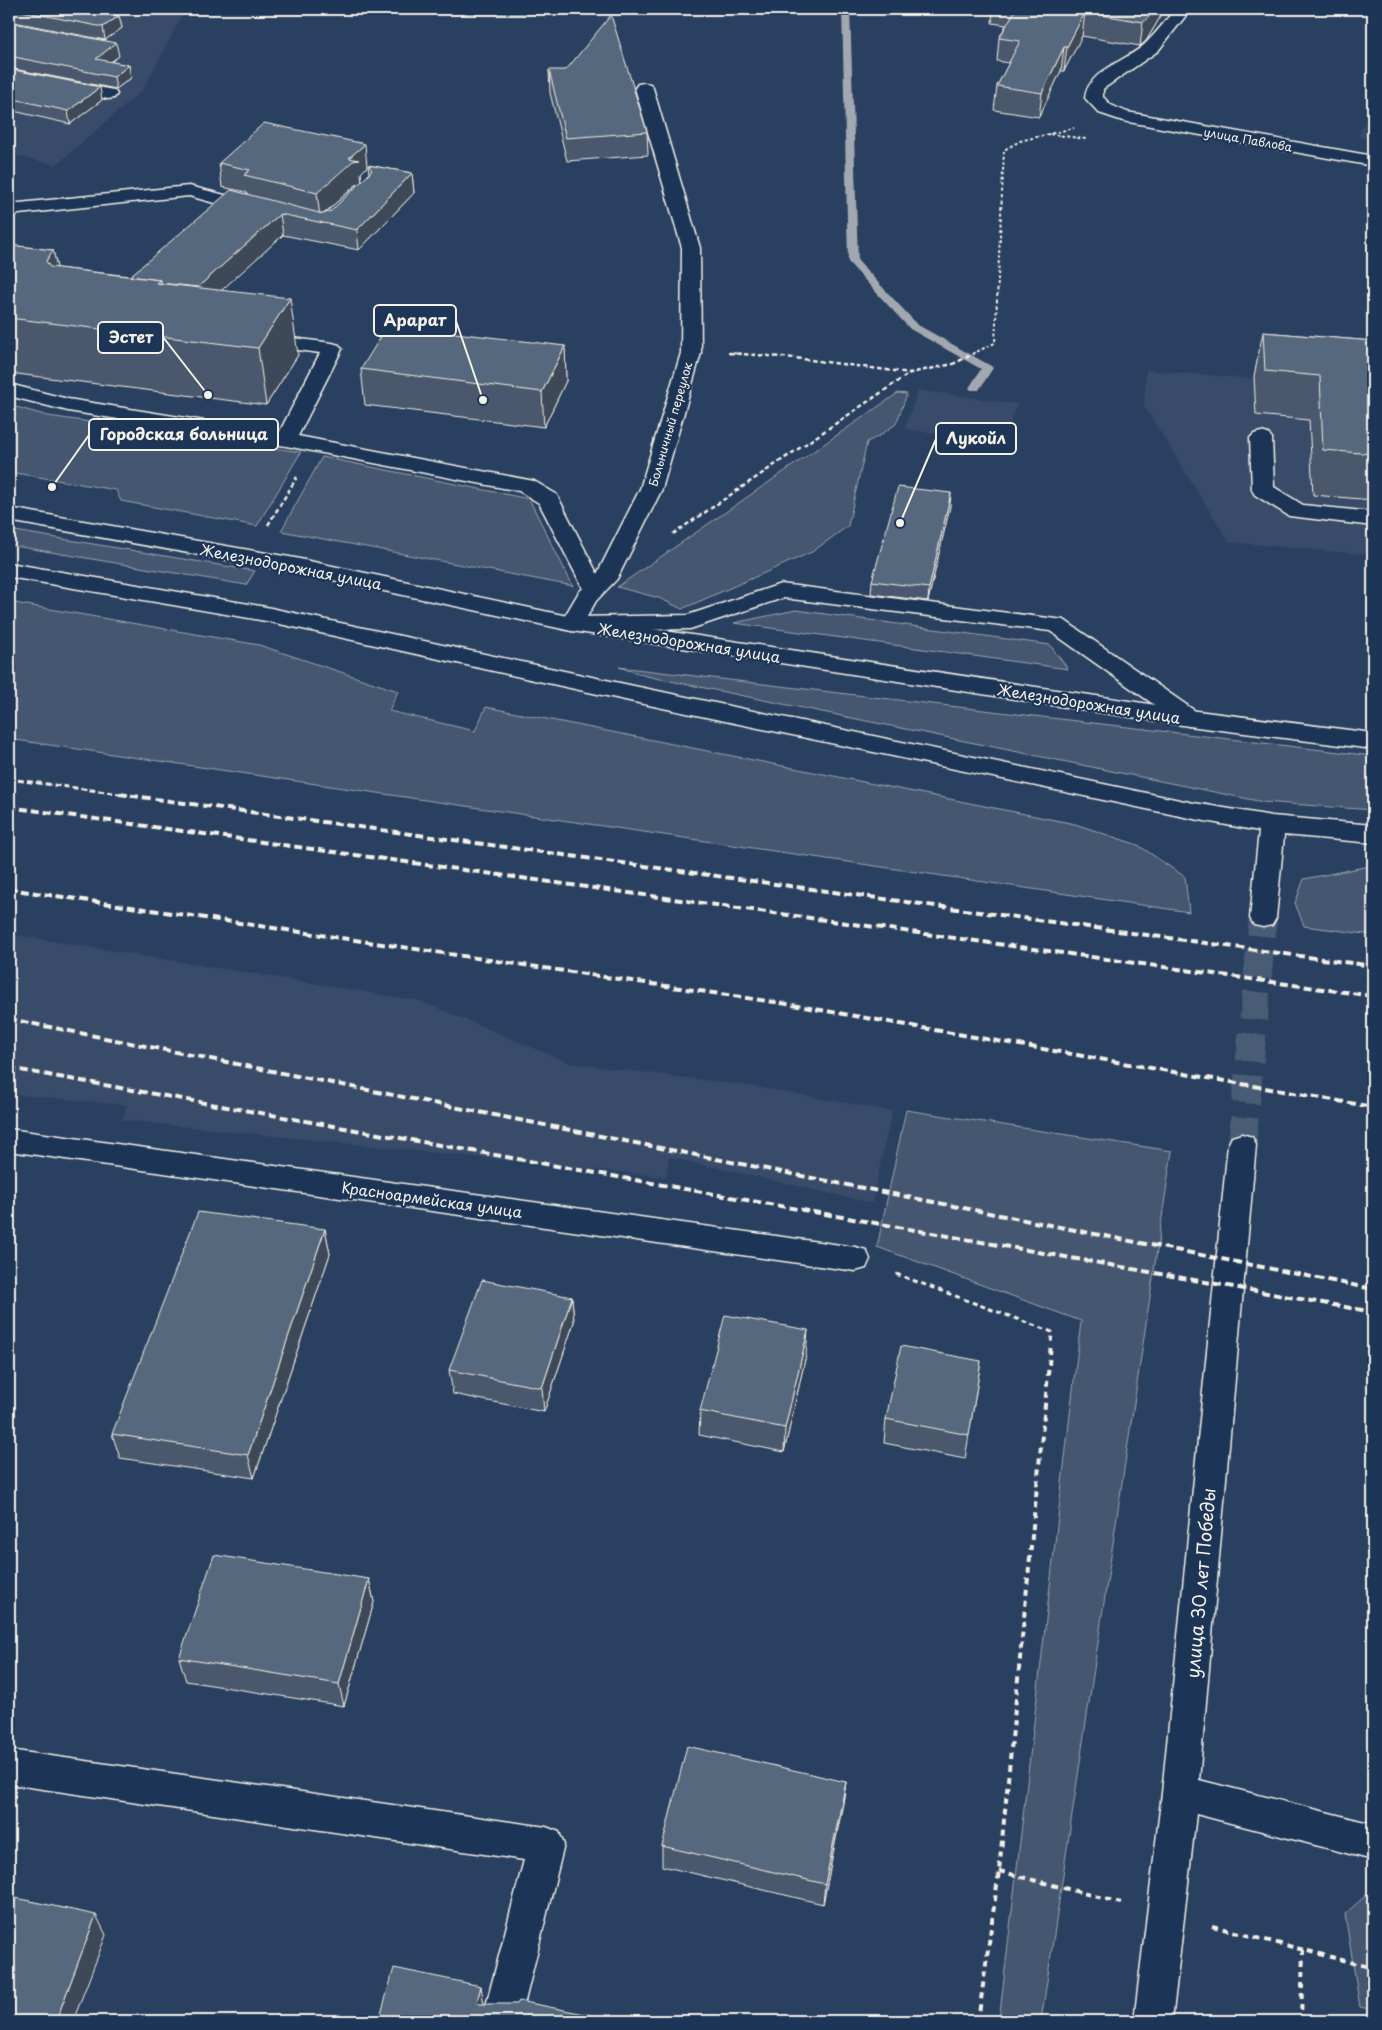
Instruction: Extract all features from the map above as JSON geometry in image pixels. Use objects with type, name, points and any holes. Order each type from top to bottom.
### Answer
[{"type":"main road","points":[[1124,116],[1105,109],[1099,104],[1094,98],[1095,88],[1106,78],[1152,47],[1183,9]]},
{"type":"main road","points":[[9,74],[108,94]]},
{"type":"main road","name":"Больничный переулок","points":[[572,624],[587,597],[606,579],[651,489],[691,353],[691,248],[644,88]]},
{"type":"main road","name":"улица Павлова","points":[[1124,116],[1373,161]]},
{"type":"main road","points":[[9,210],[189,191],[270,212]]},
{"type":"main road","points":[[245,338],[332,349],[286,440]]},
{"type":"main road","points":[[9,390],[68,405],[315,445],[526,486],[548,499],[594,589]]},
{"type":"main road","points":[[1261,438],[1263,490],[1297,512],[1373,519]]},
{"type":"main road","name":"Железнодорожная улица","points":[[9,514],[295,565],[572,624],[1189,718],[1373,741]]},
{"type":"main road","points":[[9,570],[266,614],[653,698],[1272,825],[1373,834]]},
{"type":"main road","points":[[572,624],[690,622],[781,591],[1056,625],[1189,718]]},
{"type":"main road","points":[[1263,918],[1272,825]]},
{"type":"main road","name":"Красноармейская улица","points":[[9,1140],[855,1258]]},
{"type":"main road","name":"улица 30 лет Победы","points":[[1153,2021],[1180,1793],[1242,1145]]},
{"type":"main road","points":[[9,1767],[546,1845],[501,2021]]},
{"type":"main road","points":[[1180,1793],[1373,1842]]},
{"type":"path","points":[[691,353],[758,355],[910,373],[953,364],[995,343],[1004,150],[1020,141],[1124,116]]},
{"type":"path","points":[[672,535],[910,373]]},
{"type":"path","points":[[267,526],[315,445]]},
{"type":"path","points":[[855,1258],[1052,1332],[999,1871],[978,2021]]},
{"type":"path","points":[[999,1871],[1373,1968]]},
{"type":"path","points":[[1300,2021],[1304,1950]]},
{"type":"shaded area","points":[[9,9],[156,9],[183,14],[143,90],[56,165],[9,154]]},
{"type":"shaded area","points":[[379,9],[601,9],[589,14],[379,13]]},
{"type":"shaded area","points":[[1373,100],[1373,140],[1358,137]]},
{"type":"shaded area","points":[[1146,370],[1254,379],[1254,376],[1373,386],[1373,555],[1229,542],[1144,406]]},
{"type":"shaded area","points":[[918,390],[1017,404],[1004,443],[904,429]]},
{"type":"shaded area","points":[[898,393],[907,394],[896,424],[867,442],[848,526],[812,552],[682,609],[659,598],[617,587]]},
{"type":"shaded area","points":[[9,405],[48,416],[301,452],[257,526],[121,501],[116,490],[9,472]]},
{"type":"shaded area","points":[[322,457],[529,499],[573,586],[281,531]]},
{"type":"shaded area","points":[[9,530],[255,571],[246,585],[9,545]]},
{"type":"shaded area","points":[[9,602],[259,645],[398,691],[389,711],[475,731],[486,707],[1075,824],[1138,845],[1185,877],[1189,912],[9,739]]},
{"type":"shaded area","points":[[796,610],[1050,645],[1068,669],[734,623]]},
{"type":"shaded area","points":[[619,667],[1373,756],[1373,810],[1263,802],[646,676]]},
{"type":"shaded area","points":[[1364,867],[1373,867],[1373,935],[1304,926],[1295,903],[1304,879]]},
{"type":"shaded area","points":[[9,934],[421,1001],[569,1063],[751,1086],[892,1111],[872,1203],[669,1157],[666,1177],[122,1120],[127,1105],[9,1094]]},
{"type":"shaded area","points":[[906,1110],[1172,1151],[1041,2021],[999,2021],[1081,1321],[877,1247]]},
{"type":"shaded area","points":[[1373,1889],[1373,2010],[1360,2007],[1345,1914]]},
{"type":"building","points":[[11,9],[86,9],[119,16],[103,27]]},
{"type":"building","points":[[1016,9],[1154,9],[1143,22],[1085,12],[1067,47],[1064,47],[1042,93],[997,86],[1020,41],[999,38]]},
{"type":"building","points":[[611,15],[647,132],[566,138],[549,70],[566,70]]},
{"type":"building","points":[[9,22],[116,43],[96,59],[129,65],[114,77],[9,56]]},
{"type":"building","points":[[9,69],[100,87],[68,111],[9,98]]},
{"type":"building","points":[[264,123],[365,144],[349,158],[359,160],[353,161],[317,193],[244,175],[250,170],[219,163]]},
{"type":"building","points":[[368,165],[412,173],[357,230],[280,214],[198,287],[160,283],[160,280],[130,276],[231,190],[323,214],[331,211],[368,175],[372,170]]},
{"type":"building","points":[[9,245],[53,250],[46,261],[50,267],[160,280],[156,283],[290,298],[258,348],[9,318]]},
{"type":"building","points":[[388,325],[565,346],[542,392],[361,369]]},
{"type":"building","points":[[1263,332],[1373,341],[1373,454],[1323,450],[1320,376],[1265,371]]},
{"type":"building","points":[[898,487],[951,493],[929,588],[872,581]]},
{"type":"building","points":[[198,1212],[325,1229],[248,1455],[112,1434]]},
{"type":"building","points":[[482,1280],[572,1297],[542,1388],[449,1370]]},
{"type":"building","points":[[725,1315],[808,1330],[785,1428],[700,1411]]},
{"type":"building","points":[[901,1346],[981,1361],[969,1435],[886,1419]]},
{"type":"building","points":[[214,1555],[369,1579],[339,1684],[179,1658]]},
{"type":"building","points":[[687,1746],[846,1782],[825,1884],[662,1846]]},
{"type":"building","points":[[16,1898],[96,1915],[56,2021],[9,2020],[9,1915]]},
{"type":"building","points":[[394,1968],[481,1986],[478,2004],[517,2004],[519,2001],[620,2021],[379,2021]]},
{"type":"waterway","points":[[846,9],[853,262],[914,327],[987,368],[975,388]]},
{"type":"tunnel","points":[[1242,1145],[1263,918]]},
{"type":"railway","points":[[9,779],[128,795]]},
{"type":"railway","points":[[119,794],[1373,966]]},
{"type":"railway","points":[[9,807],[1373,996]]},
{"type":"railway","points":[[9,889],[781,1003],[1373,1107]]},
{"type":"railway","points":[[9,1019],[1373,1289]]},
{"type":"railway","points":[[9,1068],[1373,1312]]},
{"type":"place","name":"Эстет","points":[[208,395]]},
{"type":"place","name":"Арарат","points":[[483,400]]},
{"type":"place","name":"Городская больница","points":[[52,487]]},
{"type":"place","name":"Лукойл","points":[[900,523]]}]
